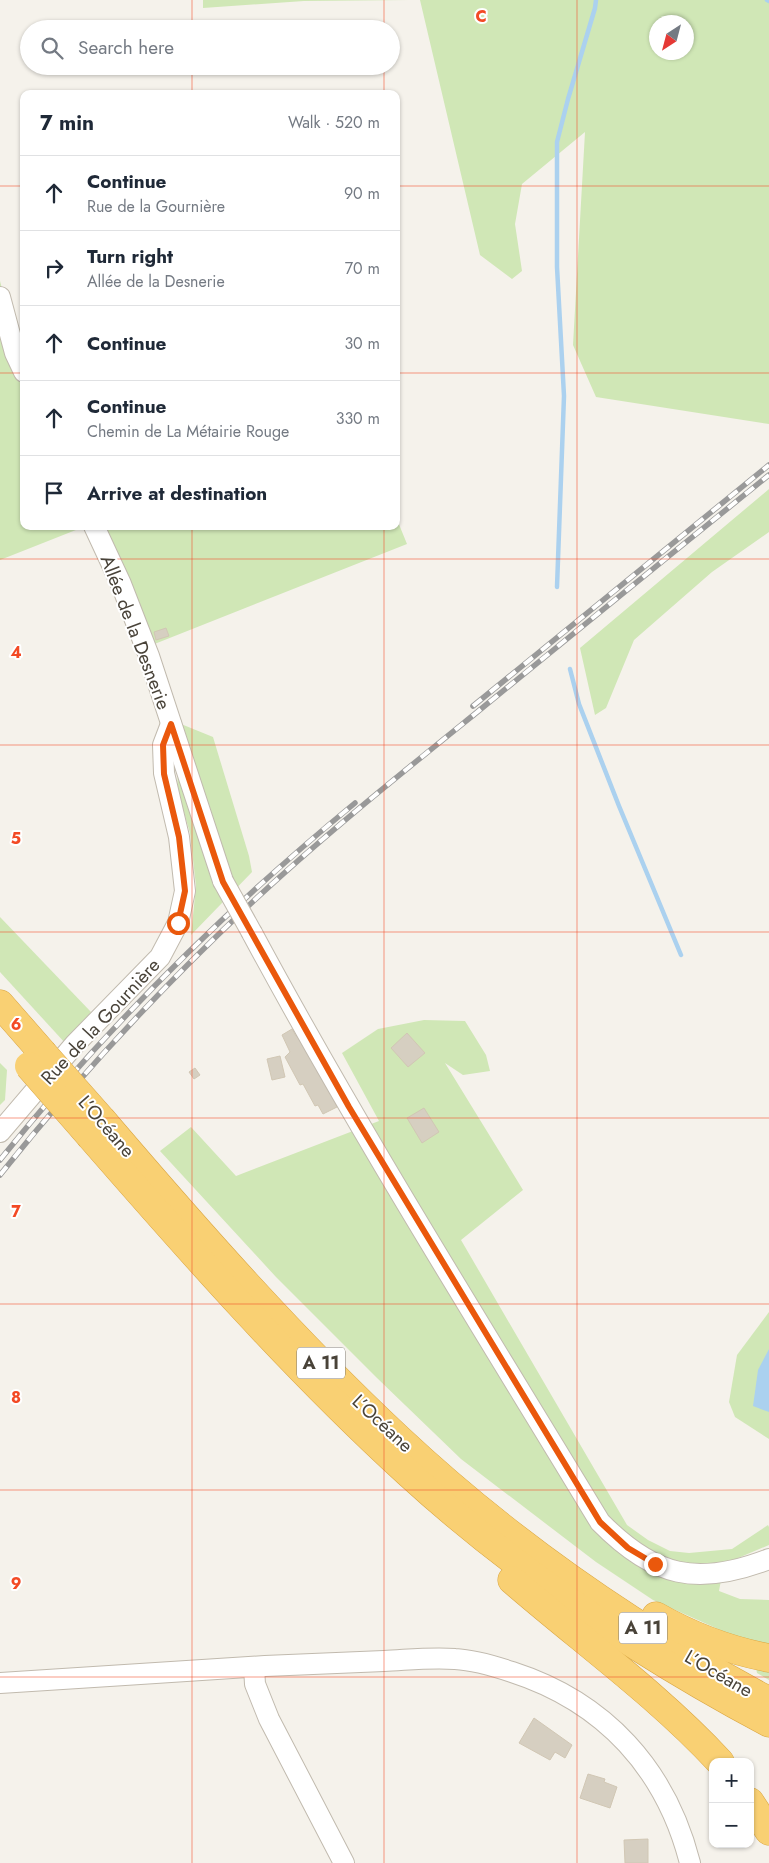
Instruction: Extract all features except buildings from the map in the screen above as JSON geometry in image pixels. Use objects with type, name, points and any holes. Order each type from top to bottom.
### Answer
[{"type":"highway","name":"L’Océane","points":[[0,1004],[36,1059],[97,1129],[318,1361],[400,1440],[481,1510],[598,1598],[695,1659],[769,1701]]},
{"type":"highway","name":"L’Océane","points":[[0,1033],[36,1059]]},
{"type":"highway","name":"L’Océane","points":[[97,1129],[194,1256],[315,1385],[409,1474],[459,1517],[559,1594],[678,1672],[769,1723]]},
{"type":"highway","points":[[409,1474],[426,1505],[563,1624],[659,1703],[716,1758]]},
{"type":"highway","points":[[524,1544],[558,1553],[610,1588],[679,1629],[715,1645],[769,1658]]},
{"type":"highway","points":[[751,1803],[769,1831]]},
{"type":"street","points":[[0,297],[15,353],[20,364]]},
{"type":"street","name":"Allée de la Desnerie","points":[[96,530],[121,584],[145,647],[223,882],[297,1018],[349,1107],[600,1522],[635,1553],[655,1564],[672,1570],[708,1575],[746,1568],[769,1559]]},
{"type":"street","name":"Rue de la Gournière","points":[[0,1132],[75,1044],[160,957],[178,923],[185,891],[179,837],[164,774],[163,745],[171,724]]},
{"type":"street","points":[[0,1683],[254,1667],[456,1659],[487,1664],[527,1677],[563,1693],[602,1718],[622,1737],[648,1769],[674,1814],[690,1863]]},
{"type":"street","points":[[254,1667],[255,1684],[269,1720],[344,1863]]},
{"type":"green space","points":[[203,0],[409,0],[304,1],[203,8]]},
{"type":"green space","points":[[420,0],[769,0],[769,424],[596,397],[573,345],[585,132],[522,184],[515,224],[522,271],[512,279],[480,255]]},
{"type":"green space","points":[[0,281],[9,316],[20,342],[20,530],[76,530],[0,560]]},
{"type":"green space","points":[[769,489],[769,532],[712,572],[634,640],[606,708],[595,715],[580,648]]},
{"type":"green space","points":[[400,527],[407,544],[152,645],[106,530],[400,530]]},
{"type":"green space","points":[[181,724],[213,737],[249,856],[252,872],[191,935],[196,886],[190,833],[177,788]]},
{"type":"green space","points":[[0,917],[91,1012],[66,1044],[0,972]]},
{"type":"green space","points":[[424,1020],[465,1021],[486,1055],[490,1071],[463,1075],[445,1063],[523,1190],[461,1240],[627,1525],[648,1540],[670,1551],[689,1553],[732,1549],[768,1525],[769,1545],[724,1564],[719,1591],[740,1599],[769,1600],[769,1680],[757,1673],[750,1640],[727,1633],[653,1600],[596,1562],[461,1459],[276,1277],[160,1151],[191,1127],[236,1176],[379,1121],[342,1053],[378,1029]]},
{"type":"green space","points":[[0,1063],[7,1070],[5,1100],[0,1105]]},
{"type":"green space","points":[[769,1312],[769,1439],[735,1417],[729,1402],[737,1355]]},
{"type":"water","points":[[769,1349],[769,1412],[753,1406],[758,1370]]},
{"type":"waterway","points":[[557,587],[564,396],[557,267],[557,142],[596,0]]},
{"type":"waterway","points":[[570,669],[579,704],[681,955]]},
{"type":"railway","points":[[473,706],[769,465]]},
{"type":"railway","points":[[0,1175],[87,1071],[180,972],[273,883],[388,785],[769,475]]},
{"type":"railway","points":[[0,1160],[81,1064],[168,972],[260,885],[355,803]]},
{"type":"route","points":[[178,923],[185,891],[179,837],[164,774],[163,745],[171,724],[223,882],[297,1018],[600,1522],[628,1548],[655,1564]]}]
